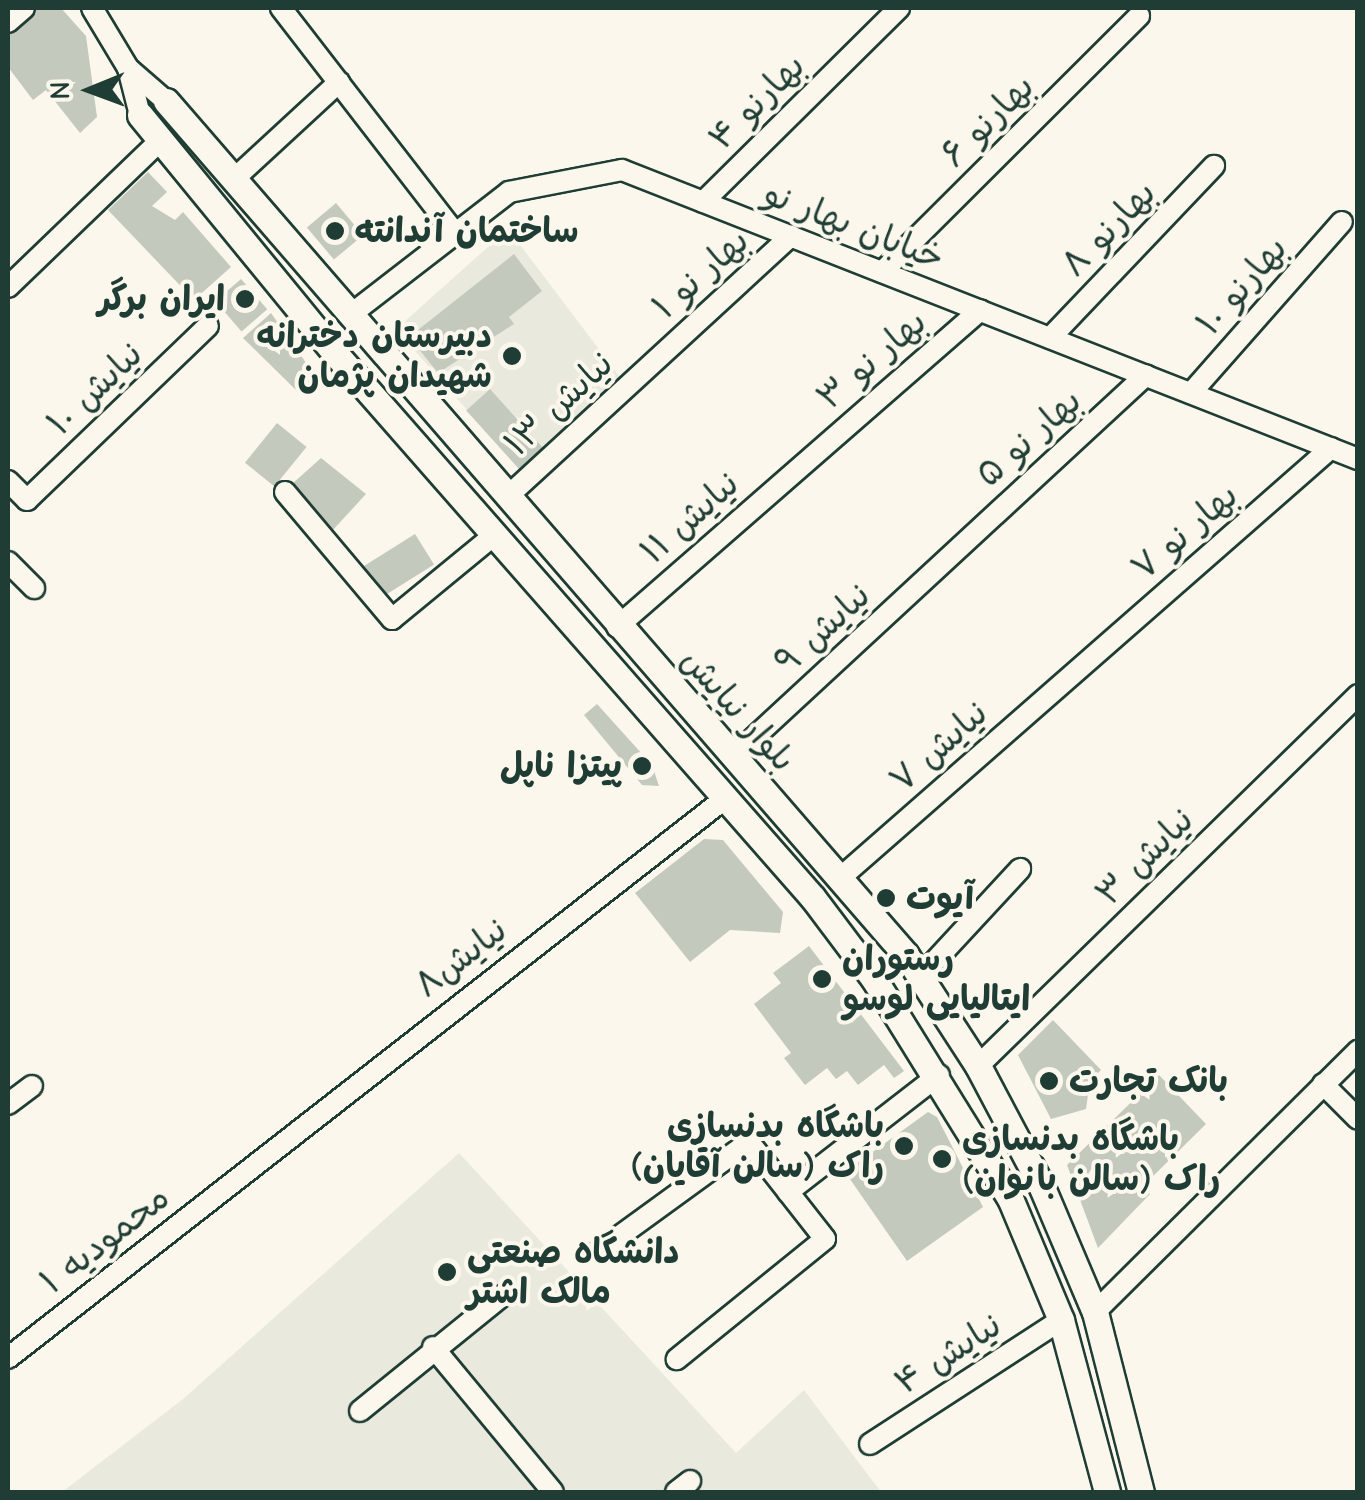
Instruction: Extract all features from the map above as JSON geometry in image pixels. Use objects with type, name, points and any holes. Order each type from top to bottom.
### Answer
[{"type":"main road","name":"بلوار نیایش","points":[[166,101],[921,976],[978,1066],[1095,1312],[1141,1492]]},
{"type":"main road","name":"بلوار نیایش","points":[[140,115],[492,537],[813,898],[939,1075],[1010,1198],[1062,1320],[1107,1492]]},
{"type":"street","points":[[8,22],[24,8]]},
{"type":"street","name":"بلوار نیایش","points":[[92,8],[128,68],[140,115]]},
{"type":"street","points":[[281,8],[455,233]]},
{"type":"street","name":"۴ بهارنو","points":[[702,202],[899,8]]},
{"type":"street","name":"۶ بهارنو","points":[[882,272],[1140,16]]},
{"type":"street","name":"بلوار نیایش","points":[[128,68],[166,101]]},
{"type":"street","points":[[234,180],[339,82]]},
{"type":"street","points":[[8,287],[160,140]]},
{"type":"street","name":"۸ بهارنو","points":[[1050,338],[1214,166]]},
{"type":"street","name":"خیابان بهار نو","points":[[350,315],[509,192],[622,170],[1358,459]]},
{"type":"street","name":"۱۰ بهارنو","points":[[1191,393],[1342,222]]},
{"type":"street","name":"۱ بهار نو","points":[[654,359],[791,236]]},
{"type":"street","name":"۳ بهار نو","points":[[807,459],[980,310]]},
{"type":"street","name":"نیایش ۱۰","points":[[8,481],[27,500],[208,326]]},
{"type":"street","name":"نیایش ۱۳","points":[[507,497],[654,359]]},
{"type":"street","name":"۵ بهار نو","points":[[956,548],[1146,375]]},
{"type":"street","name":"۷ بهار نو","points":[[1081,665],[1332,448]]},
{"type":"street","name":"نیایش ۱۱","points":[[617,627],[807,459]]},
{"type":"street","points":[[285,492],[392,619],[492,537]]},
{"type":"street","name":"نیایش ۹","points":[[734,756],[956,548]]},
{"type":"street","points":[[8,562],[34,588]]},
{"type":"street","name":"نیایش ۷","points":[[840,878],[1081,665]]},
{"type":"street","name":"نیایش ۳","points":[[978,1066],[1358,696]]},
{"type":"street","name":"نیایش۸","points":[[242,1172],[723,800]]},
{"type":"street","points":[[921,976],[1020,869]]},
{"type":"street","points":[[1095,1312],[1358,1051]]},
{"type":"street","points":[[788,1192],[939,1075]]},
{"type":"street","points":[[1323,1084],[1358,1119]]},
{"type":"street","points":[[8,1104],[32,1086]]},
{"type":"street","points":[[599,1251],[749,1142],[825,1240],[677,1359]]},
{"type":"street","name":"۱ محمودیه","points":[[8,1358],[242,1172]]},
{"type":"street","points":[[360,1411],[433,1348],[502,1296]]},
{"type":"street","name":"نیایش ۴","points":[[870,1444],[1062,1320]]},
{"type":"street","points":[[433,1348],[553,1492]]},
{"type":"shaded area","name":"دبیرستان دخترانه شهیدان پژمان","points":[[508,229],[620,377],[519,469],[401,335],[403,323]]},
{"type":"shaded area","name":"دانشگاه صنعتی مالک اشتر","points":[[459,1153],[736,1453],[804,1390],[881,1492],[62,1492],[183,1399]]},
{"type":"building","points":[[36,8],[61,8],[86,36],[97,117],[80,133],[46,90],[33,100],[8,67],[8,34]]},
{"type":"building","points":[[148,172],[167,192],[152,206],[175,220],[183,212],[231,267],[194,300],[108,210]]},
{"type":"building","name":"ساختمان آندانته","points":[[336,203],[363,235],[334,260],[307,227]]},
{"type":"building","points":[[514,254],[542,291],[509,317],[514,324],[438,373],[409,337]]},
{"type":"building","points":[[241,279],[267,309],[242,331],[215,301]]},
{"type":"building","points":[[271,313],[316,377],[300,394],[243,338]]},
{"type":"building","points":[[490,389],[543,448],[519,469],[466,410]]},
{"type":"building","points":[[277,423],[307,447],[274,487],[245,463]]},
{"type":"building","points":[[321,458],[366,494],[332,531],[292,484]]},
{"type":"building","points":[[415,534],[434,565],[381,598],[362,567]]},
{"type":"building","points":[[597,704],[652,765],[659,786],[642,785],[584,715]]},
{"type":"building","points":[[704,839],[723,840],[783,912],[780,933],[730,930],[690,962],[635,893]]},
{"type":"building","points":[[809,946],[904,1071],[894,1078],[884,1065],[858,1085],[847,1071],[836,1079],[827,1068],[805,1085],[784,1058],[791,1053],[754,1004],[781,983],[773,973]]},
{"type":"building","points":[[1053,1020],[1101,1070],[1090,1081],[1086,1109],[1051,1119],[1018,1055]]},
{"type":"building","points":[[1159,1075],[1206,1124],[1142,1187],[1150,1194],[1098,1248],[1067,1165]]},
{"type":"building","points":[[928,1112],[937,1117],[983,1207],[907,1261],[845,1172]]},
{"type":"place","name":"ساختمان آندانته","points":[[335,231]]},
{"type":"place","name":"ایران برگر","points":[[245,299]]},
{"type":"place","name":"دبیرستان دخترانه شهیدان پژمان","points":[[512,356]]},
{"type":"place","name":"پیتزا ناپل","points":[[642,766]]},
{"type":"place","name":"آیوت","points":[[886,898]]},
{"type":"place","name":"رستوران ایتالیایی لوسو","points":[[822,979]]},
{"type":"place","name":"بانک تجارت","points":[[1049,1081]]},
{"type":"place","name":"باشگاه بدنسازی راک (سالن آقایان)","points":[[904,1146]]},
{"type":"place","name":"باشگاه بدنسازی راک (سالن بانوان)","points":[[942,1159]]},
{"type":"place","name":"دانشگاه صنعتی مالک اشتر","points":[[447,1272]]}]
